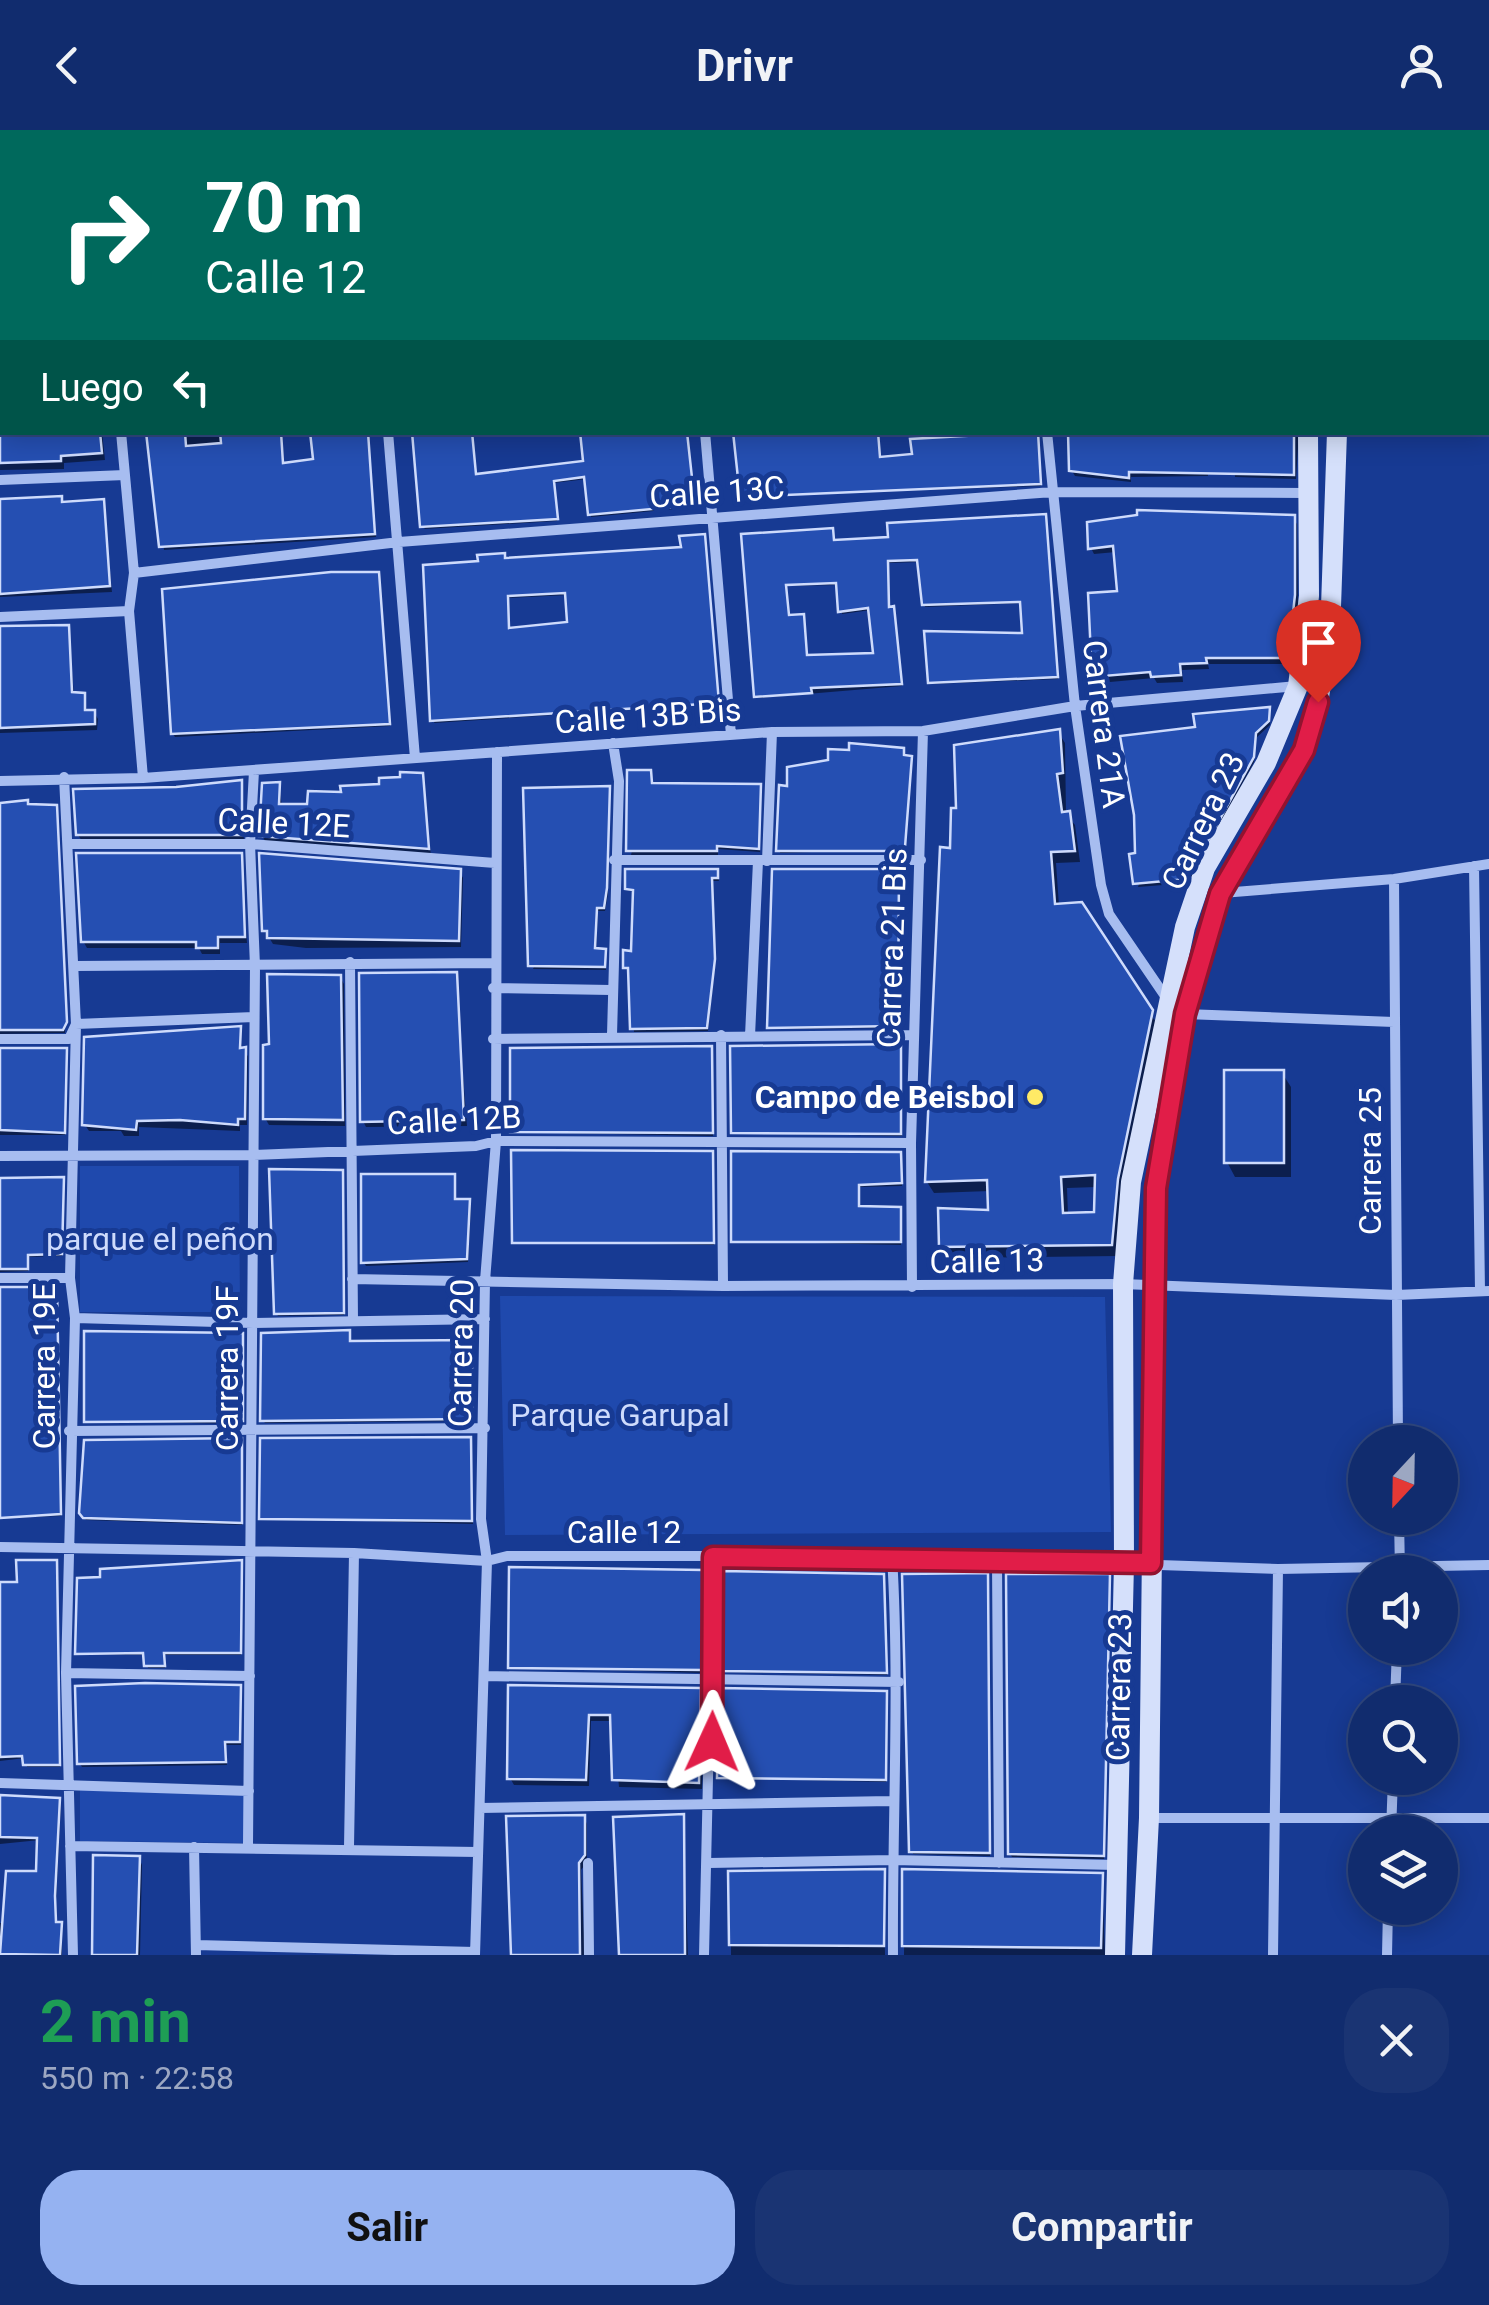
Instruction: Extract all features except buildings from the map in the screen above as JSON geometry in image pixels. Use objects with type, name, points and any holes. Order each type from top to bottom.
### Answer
[{"type":"main road","name":"Carrera 23","points":[[1142,1955],[1149,1818],[1156,1188],[1185,928],[1205,868],[1266,763],[1298,686],[1309,596],[1308,435]]},
{"type":"main road","name":"Carrera 23","points":[[1115,1955],[1124,1562],[1123,1284],[1131,1182],[1177,1008],[1220,894],[1304,750],[1318,702],[1330,636],[1337,435]]},
{"type":"street","points":[[121,435],[134,573],[129,611],[144,778]]},
{"type":"street","points":[[388,435],[415,758]]},
{"type":"street","points":[[705,435],[731,735]]},
{"type":"street","name":"Carrera 21A","points":[[1047,435],[1075,706],[1101,885],[1110,914],[1177,1008]]},
{"type":"street","points":[[0,480],[125,475]]},
{"type":"street","name":"Calle 13C","points":[[134,573],[399,542],[1054,492],[1306,493]]},
{"type":"street","points":[[0,617],[129,611]]},
{"type":"street","name":"Calle 13B Bis","points":[[0,781],[144,778],[772,732],[923,731],[1075,706],[1298,686]]},
{"type":"street","name":"Carrera 21 Bis","points":[[912,1287],[910,1142],[923,731]]},
{"type":"street","points":[[750,1036],[772,732]]},
{"type":"street","points":[[612,1035],[619,781],[614,743]]},
{"type":"street","name":"Carrera 20","points":[[475,1954],[487,1561],[481,1519],[486,1280],[496,1141],[492,988],[496,752]]},
{"type":"street","name":"Carrera 19F","points":[[248,1846],[255,966],[250,844],[254,771]]},
{"type":"street","name":"Carrera 19E","points":[[64,778],[76,1024],[70,1278],[75,1318],[69,1431],[66,1672],[73,1955]]},
{"type":"street","name":"Calle 12E","points":[[70,844],[250,844],[496,863]]},
{"type":"street","points":[[614,860],[921,860]]},
{"type":"street","points":[[1220,894],[1394,879],[1489,864]]},
{"type":"street","points":[[1474,866],[1485,1068],[1485,1291]]},
{"type":"street","name":"Carrera 25","points":[[1394,879],[1398,1425]]},
{"type":"street","points":[[350,962],[353,1320]]},
{"type":"street","points":[[75,966],[494,963]]},
{"type":"street","points":[[492,988],[611,990]]},
{"type":"street","points":[[1177,1008],[1394,1022]]},
{"type":"street","points":[[0,1039],[69,1039],[76,1024],[254,1018]]},
{"type":"street","points":[[721,1034],[723,1286]]},
{"type":"street","points":[[492,1039],[914,1035]]},
{"type":"street","name":"Calle 12B","points":[[0,1156],[251,1155],[476,1146],[496,1141],[910,1142]]},
{"type":"street","points":[[0,1278],[70,1278]]},
{"type":"street","name":"Calle 13","points":[[352,1279],[723,1286],[1123,1284],[1396,1296],[1485,1291]]},
{"type":"street","points":[[75,1318],[253,1323],[485,1319]]},
{"type":"street","points":[[69,1431],[252,1426],[485,1428]]},
{"type":"street","name":"Calle 12","points":[[0,1547],[354,1553],[487,1561],[507,1556],[892,1556],[1348,1569]]},
{"type":"street","points":[[349,1847],[354,1553]]},
{"type":"street","points":[[892,1556],[899,1682],[891,1800],[893,1955]]},
{"type":"street","points":[[704,1955],[713,1557]]},
{"type":"street","points":[[998,1560],[999,1863]]},
{"type":"street","name":"Calle 12","points":[[1458,1566],[1489,1565]]},
{"type":"street","points":[[1273,1955],[1278,1569]]},
{"type":"street","points":[[66,1672],[250,1676]]},
{"type":"street","points":[[484,1676],[899,1682]]},
{"type":"street","points":[[0,1783],[249,1791]]},
{"type":"street","points":[[480,1808],[891,1800]]},
{"type":"street","points":[[1149,1818],[1348,1820]]},
{"type":"street","points":[[1458,1819],[1489,1818]]},
{"type":"street","points":[[70,1846],[349,1847],[478,1852]]},
{"type":"street","points":[[194,1847],[196,1950],[475,1954]]},
{"type":"street","points":[[709,1863],[893,1860],[1116,1865]]},
{"type":"street","points":[[588,1863],[589,1955]]},
{"type":"street","points":[[1387,1955],[1388,1925]]},
{"type":"green space","name":"parque el peñon","points":[[80,1166],[239,1166],[240,1312],[80,1312]]},
{"type":"green space","name":"Parque Garupal","points":[[500,1296],[1105,1297],[1111,1532],[505,1535]]},
{"type":"green space","points":[[80,1784],[250,1787],[248,1843],[80,1841]]},
{"type":"place","name":"Campo de Beisbol","points":[[1035,1097]]},
{"type":"route","points":[[712,1742],[713,1557],[892,1556],[1151,1563],[1156,1188],[1185,1014],[1220,894],[1304,750],[1318,702]]}]
